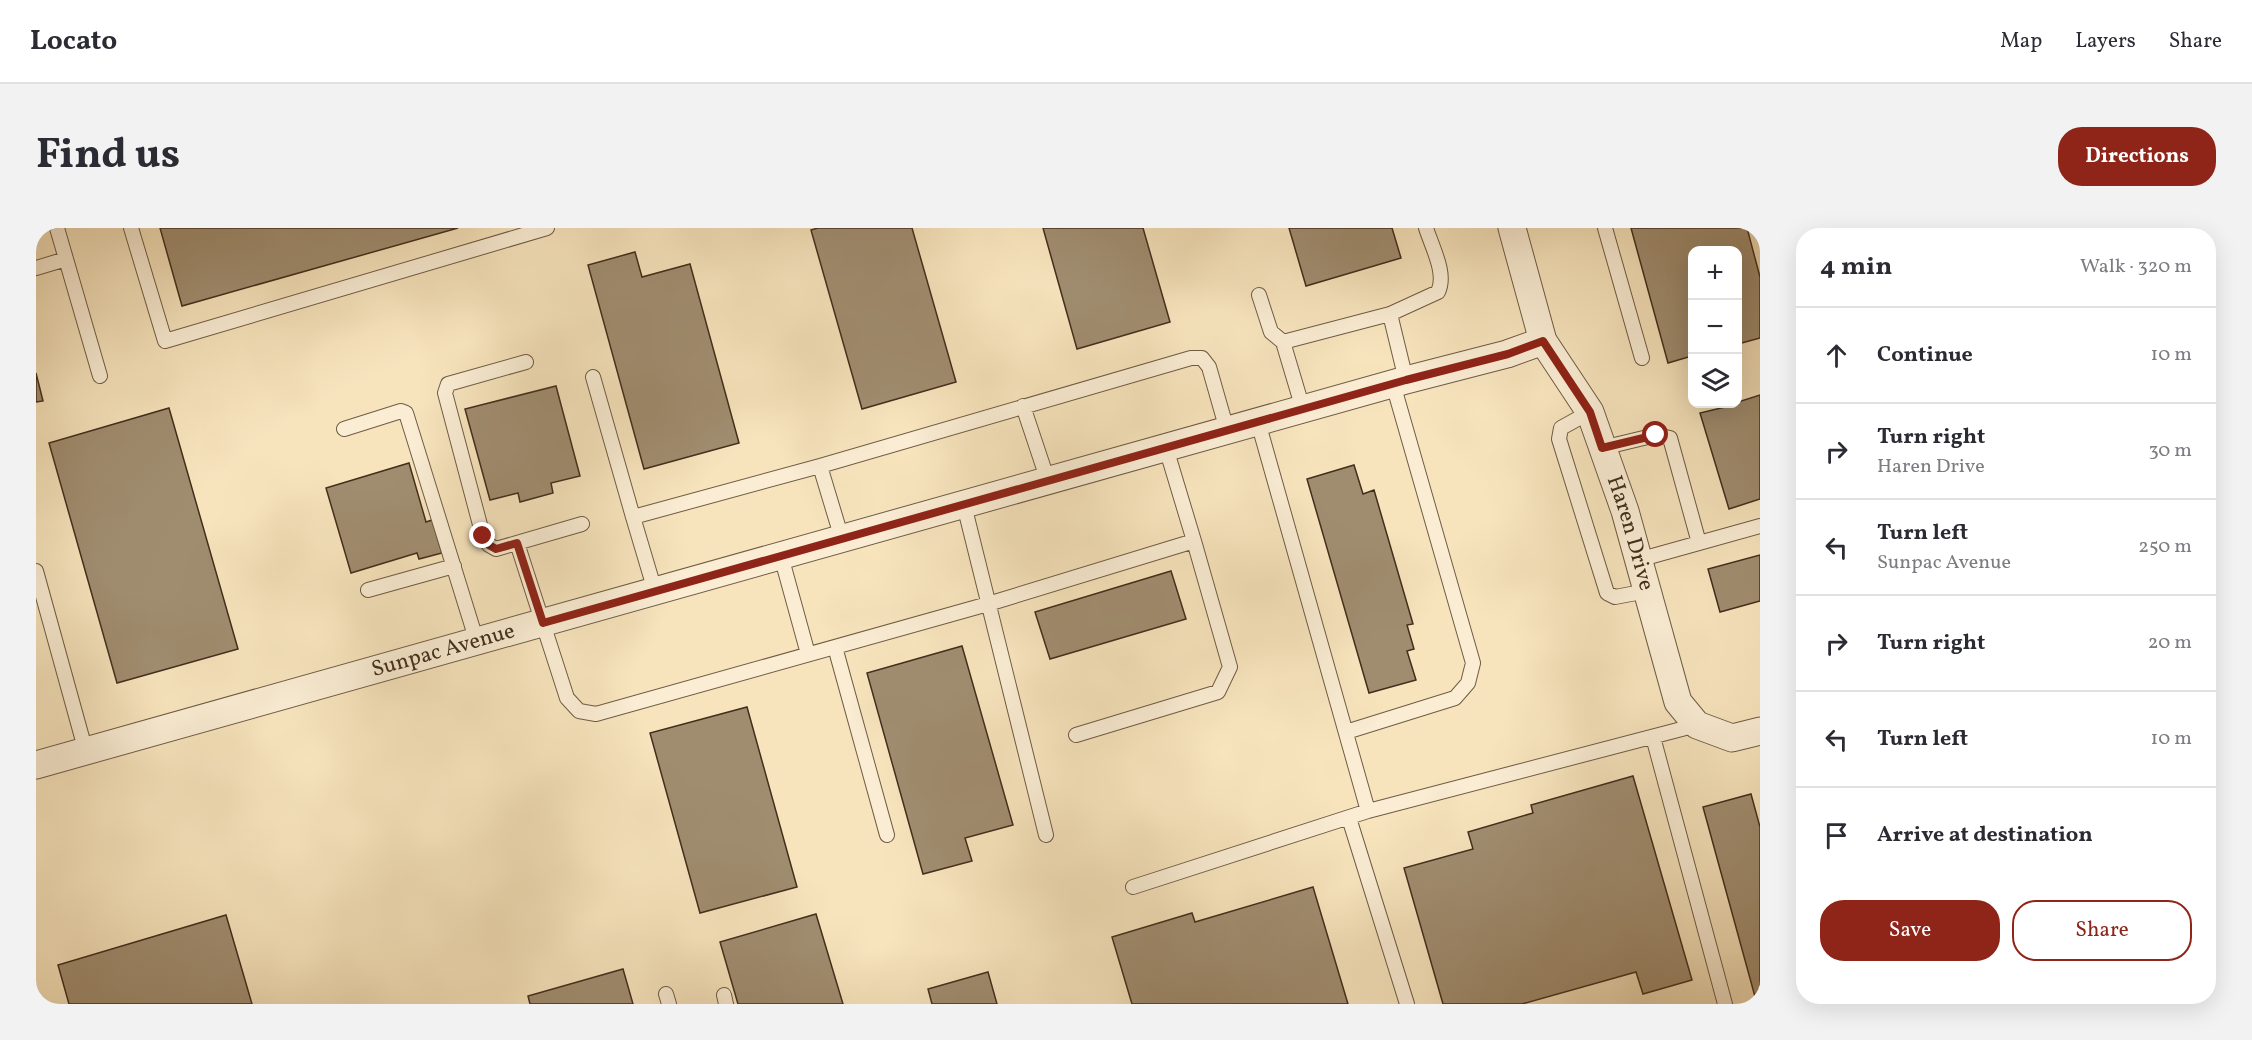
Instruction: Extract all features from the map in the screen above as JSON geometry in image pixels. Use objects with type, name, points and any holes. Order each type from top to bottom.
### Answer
[{"type":"street","name":"Haren Drive","points":[[1512,228],[1543,341],[1590,412],[1625,511],[1678,702],[1690,718]]},
{"type":"street","name":"Sunpac Avenue","points":[[36,765],[1227,430],[1508,354],[1543,341]]},
{"type":"street","points":[[1690,718],[1732,738],[1760,731]]},
{"type":"lane","points":[[57,228],[100,376]]},
{"type":"lane","points":[[131,228],[165,341],[547,228]]},
{"type":"lane","points":[[1284,342],[1390,314],[1438,292],[1442,284],[1440,271],[1426,228]]},
{"type":"lane","points":[[1605,228],[1642,358]]},
{"type":"lane","points":[[36,268],[66,260]]},
{"type":"lane","points":[[1259,295],[1272,333],[1284,342],[1303,409]]},
{"type":"lane","points":[[1346,732],[1455,699],[1468,683],[1473,663],[1399,382],[1390,314]]},
{"type":"lane","points":[[633,517],[820,466],[1191,358],[1202,358],[1209,367],[1227,430]]},
{"type":"lane","points":[[526,362],[448,384],[446,393],[483,536],[489,545],[496,549],[582,524]]},
{"type":"lane","points":[[593,378],[655,591]]},
{"type":"lane","points":[[1023,406],[1048,481]]},
{"type":"lane","points":[[344,429],[401,411],[406,412],[477,642]]},
{"type":"lane","points":[[1590,412],[1561,428],[1559,439],[1607,593],[1615,597],[1647,591]]},
{"type":"lane","points":[[1258,422],[1368,811]]},
{"type":"lane","points":[[1602,448],[1656,435],[1670,438],[1699,543]]},
{"type":"lane","points":[[1076,735],[1218,692],[1230,667],[1166,448]]},
{"type":"lane","points":[[820,466],[842,539]]},
{"type":"lane","points":[[964,505],[1046,835]]},
{"type":"lane","points":[[1638,560],[1760,526]]},
{"type":"lane","points":[[517,543],[567,698],[579,711],[596,714],[988,604],[1194,541]]},
{"type":"lane","points":[[781,556],[808,654]]},
{"type":"lane","points":[[368,590],[454,566]]},
{"type":"lane","points":[[36,571],[86,752]]},
{"type":"lane","points":[[835,647],[887,835]]},
{"type":"lane","points":[[1133,887],[1368,811],[1653,737],[1690,718]]},
{"type":"lane","points":[[1653,737],[1725,1004]]},
{"type":"lane","points":[[1349,818],[1407,1004]]},
{"type":"building","points":[[160,228],[458,228],[182,306]]},
{"type":"building","points":[[818,228],[912,228],[956,382],[862,409],[811,230]]},
{"type":"building","points":[[1043,228],[1143,228],[1170,322],[1077,349]]},
{"type":"building","points":[[1289,228],[1392,228],[1401,258],[1306,286]]},
{"type":"building","points":[[1631,228],[1747,228],[1760,277],[1760,338],[1742,343],[1742,246],[1688,246],[1688,357],[1668,363]]},
{"type":"building","points":[[635,252],[642,277],[690,264],[739,443],[644,469],[588,265]]},
{"type":"building","points":[[36,373],[43,401],[36,402]]},
{"type":"building","points":[[556,386],[580,476],[551,483],[553,493],[520,502],[518,493],[490,500],[465,409]]},
{"type":"building","points":[[1760,395],[1760,499],[1729,509],[1700,413],[1721,408],[1742,408],[1742,401]]},
{"type":"building","points":[[169,408],[238,649],[117,683],[49,443]]},
{"type":"building","points":[[409,463],[426,522],[432,520],[442,553],[419,559],[417,553],[351,573],[326,488]]},
{"type":"building","points":[[1354,465],[1363,494],[1374,490],[1413,624],[1407,625],[1414,649],[1407,651],[1416,680],[1369,693],[1307,479]]},
{"type":"building","points":[[1760,555],[1760,601],[1720,612],[1708,569]]},
{"type":"building","points":[[1171,571],[1186,619],[1050,659],[1035,612]]},
{"type":"building","points":[[962,646],[1013,825],[965,838],[972,861],[923,874],[867,673]]},
{"type":"building","points":[[747,707],[797,887],[700,913],[650,733]]},
{"type":"building","points":[[1633,776],[1692,980],[1643,994],[1636,972],[1522,1004],[1443,1004],[1404,868],[1473,849],[1468,832],[1533,813],[1531,805]]},
{"type":"building","points":[[1751,794],[1760,827],[1760,1004],[1757,1004],[1703,807]]},
{"type":"building","points":[[1313,887],[1348,1004],[1132,1004],[1112,937],[1192,913],[1195,922]]},
{"type":"building","points":[[816,914],[843,1004],[738,1004],[720,942]]},
{"type":"building","points":[[226,915],[252,1004],[69,1004],[58,965]]},
{"type":"building","points":[[623,969],[633,1004],[530,1004],[528,996]]},
{"type":"building","points":[[988,972],[997,1004],[932,1004],[928,989]]},
{"type":"route","points":[[483,536],[489,545],[496,549],[517,543],[543,623],[1406,380],[1508,354],[1543,341],[1590,412],[1602,448],[1656,435]]}]
